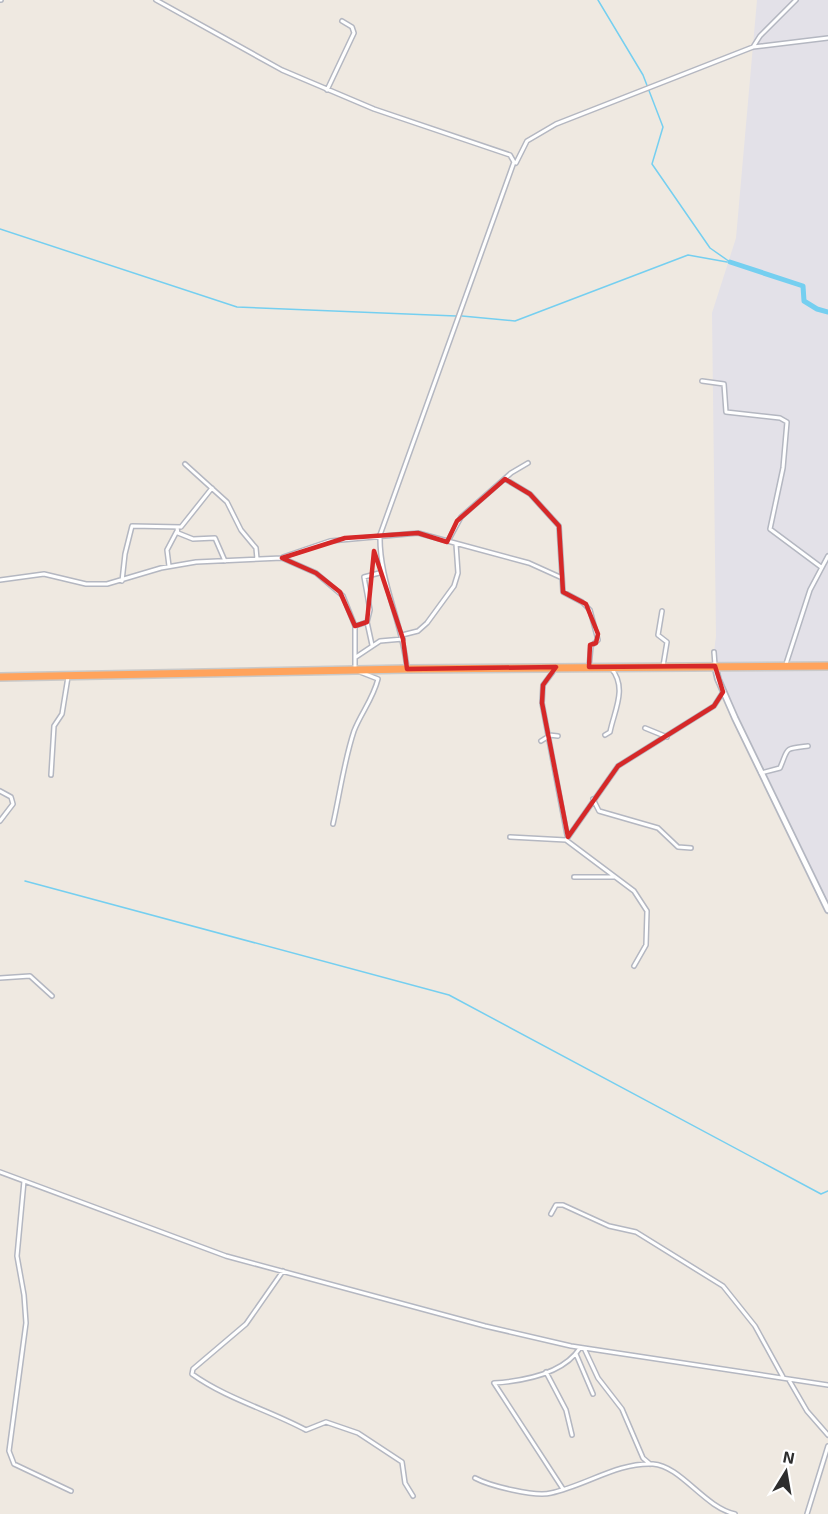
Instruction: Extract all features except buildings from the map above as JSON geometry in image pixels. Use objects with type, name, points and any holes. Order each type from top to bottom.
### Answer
[{"type":"highway","points":[[0,677],[556,667],[828,666]]},
{"type":"street","points":[[156,0],[237,47],[327,90],[384,113],[510,155],[521,150]]},
{"type":"street","points":[[753,47],[760,36],[796,0]]},
{"type":"street","points":[[327,90],[354,33],[352,27],[342,21]]},
{"type":"street","points":[[407,669],[402,637],[383,572],[380,535],[419,422],[521,150],[530,139],[556,124],[753,47],[828,38]]},
{"type":"street","points":[[510,155],[515,165]]},
{"type":"street","points":[[702,381],[724,384],[726,412],[780,418],[786,422],[783,468],[770,529],[821,567]]},
{"type":"street","points":[[448,542],[457,520],[505,479],[528,463]]},
{"type":"street","points":[[185,464],[227,502],[241,530],[256,548],[257,559]]},
{"type":"street","points":[[505,479],[530,494],[559,526],[560,577],[563,592],[582,602],[590,610],[592,625],[598,638],[591,646],[590,667]]},
{"type":"street","points":[[169,567],[168,550],[177,530],[212,488]]},
{"type":"street","points":[[122,581],[125,554],[132,526],[166,525],[194,539],[215,538],[225,561]]},
{"type":"street","points":[[0,580],[44,574],[86,584],[107,584],[195,562],[282,558],[319,543],[418,532],[529,563],[560,577]]},
{"type":"street","points":[[356,657],[380,641],[418,631],[427,623],[454,586],[458,573],[456,544]]},
{"type":"street","points":[[785,666],[810,590],[828,556]]},
{"type":"street","points":[[282,558],[316,573],[340,592],[355,627],[355,670],[378,679],[373,696],[358,721],[350,744],[333,824]]},
{"type":"street","points":[[372,645],[367,622],[370,610],[363,579],[365,575],[383,572]]},
{"type":"street","points":[[662,611],[658,634],[667,642],[663,666]]},
{"type":"street","points":[[355,627],[367,622]]},
{"type":"street","points":[[714,652],[715,666],[723,692],[828,910]]},
{"type":"street","points":[[556,667],[543,685],[542,703],[567,838]]},
{"type":"street","points":[[605,735],[610,732],[618,711],[619,684],[617,676],[610,667]]},
{"type":"street","points":[[51,775],[54,726],[62,714],[65,684],[69,675]]},
{"type":"street","points":[[567,838],[618,766],[714,706],[723,692]]},
{"type":"street","points":[[645,728],[667,737]]},
{"type":"street","points":[[542,741],[549,736],[558,736]]},
{"type":"street","points":[[761,773],[780,768],[784,753],[789,749],[808,746]]},
{"type":"street","points":[[0,791],[11,797],[13,804],[0,821]]},
{"type":"street","points":[[593,799],[599,811],[658,828],[678,847],[691,848]]},
{"type":"street","points":[[510,837],[567,838],[634,891],[647,911],[646,945],[634,966]]},
{"type":"street","points":[[574,877],[617,877]]},
{"type":"street","points":[[0,978],[30,976],[52,996]]},
{"type":"street","points":[[0,1172],[219,1254],[485,1326],[582,1348],[828,1385]]},
{"type":"street","points":[[24,1181],[16,1253],[24,1295],[26,1323],[9,1451],[14,1464],[71,1491]]},
{"type":"street","points":[[551,1214],[556,1205],[563,1205],[614,1228],[636,1232],[723,1286],[755,1326],[783,1377]]},
{"type":"street","points":[[283,1271],[249,1321],[193,1369],[192,1374],[251,1407],[282,1416],[306,1430],[326,1422],[358,1433],[402,1462],[405,1483],[413,1496]]},
{"type":"street","points":[[563,1490],[494,1383],[512,1382],[562,1366],[582,1348]]},
{"type":"street","points":[[582,1348],[594,1371],[622,1409],[643,1458],[650,1464]]},
{"type":"street","points":[[576,1354],[593,1394]]},
{"type":"street","points":[[546,1372],[566,1410],[572,1435]]},
{"type":"street","points":[[788,1378],[807,1411],[828,1435]]},
{"type":"street","points":[[807,1514],[828,1446]]},
{"type":"street","points":[[475,1478],[534,1493],[552,1493],[604,1474],[650,1464],[662,1466],[712,1505],[735,1514]]},
{"type":"highlighted area","points":[[505,479],[530,494],[559,526],[563,592],[586,604],[598,634],[596,643],[590,645],[589,667],[715,666],[723,692],[714,706],[618,766],[568,837],[542,703],[543,685],[556,667],[407,669],[403,639],[374,551],[367,622],[355,626],[340,592],[316,573],[282,558],[345,538],[418,533],[447,542],[457,521]]},
{"type":"shaded area","points":[[757,0],[828,0],[828,912],[717,674],[716,653],[714,652],[716,636],[712,313],[736,238]]},
{"type":"waterway","points":[[598,0],[643,75],[663,127],[652,164],[710,248],[730,262]]},
{"type":"waterway","points":[[0,229],[237,307],[456,316]]},
{"type":"waterway","points":[[462,316],[515,321],[688,255],[727,262]]},
{"type":"waterway","points":[[730,262],[803,286],[804,301],[817,309],[828,312]]},
{"type":"waterway","points":[[25,881],[449,995],[821,1194],[828,1191]]}]
